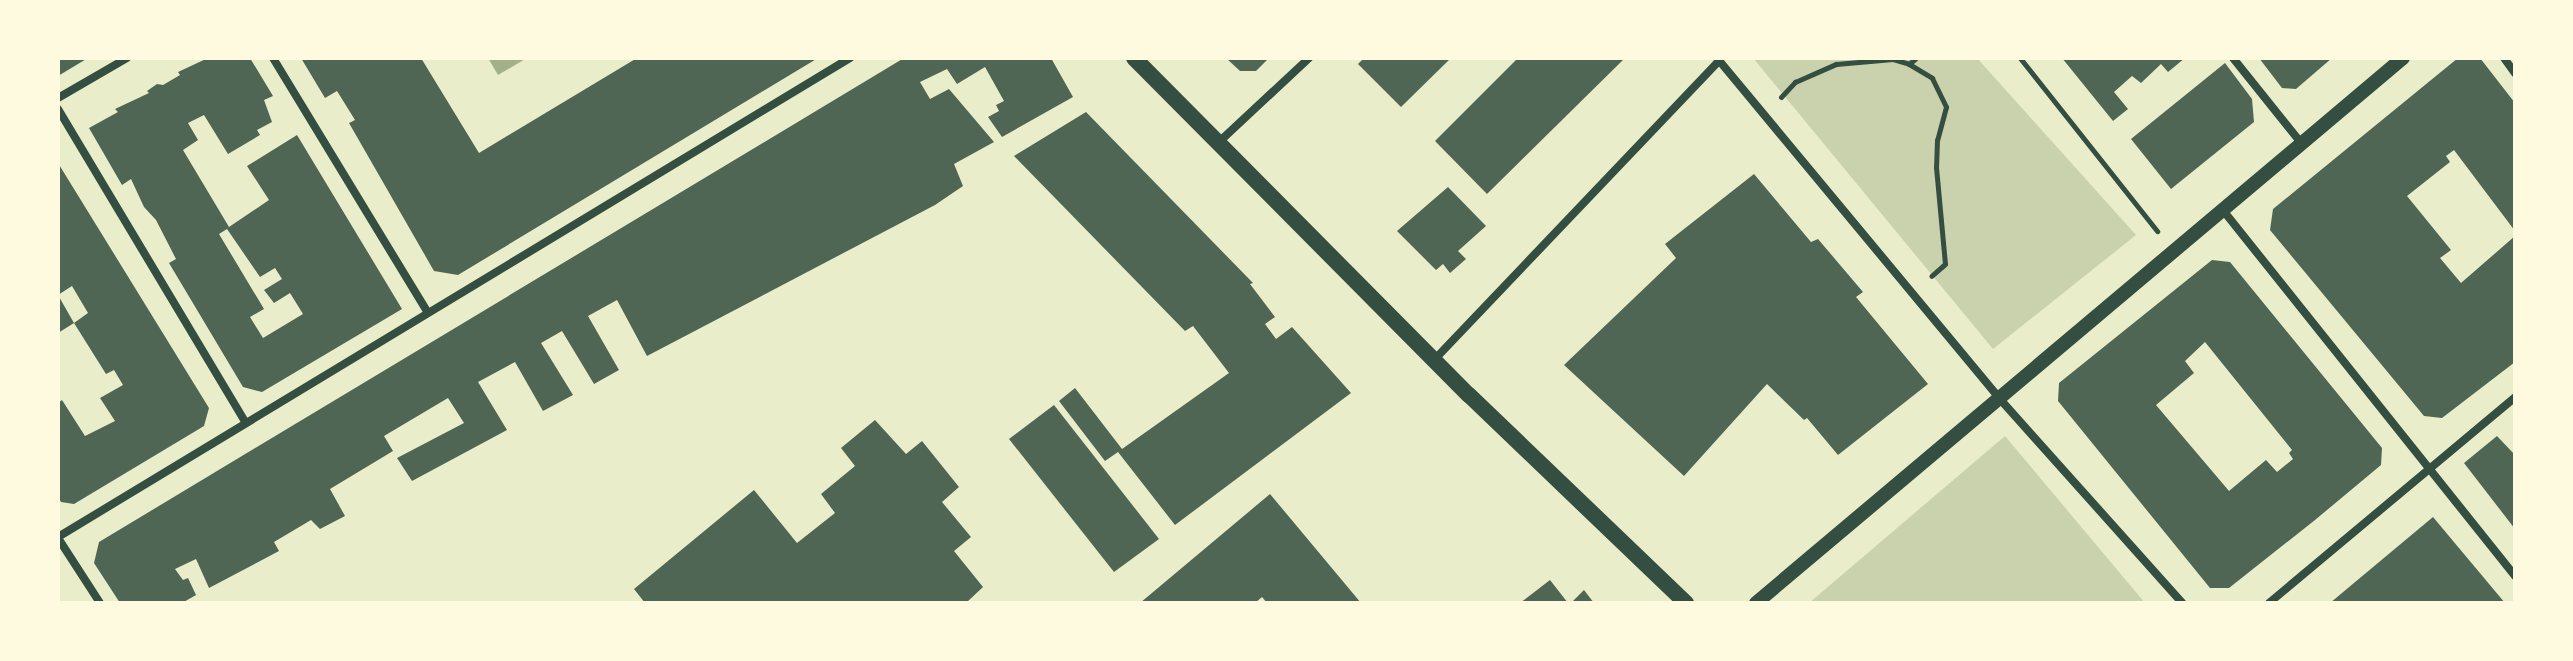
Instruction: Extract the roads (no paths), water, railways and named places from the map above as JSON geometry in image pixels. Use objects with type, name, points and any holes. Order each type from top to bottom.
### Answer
[{"type":"main road","points":[[1134,58],[1435,359],[1686,603]]},
{"type":"street","points":[[58,98],[127,58]]},
{"type":"street","points":[[273,58],[427,311]]},
{"type":"street","points":[[100,603],[58,537],[427,311],[850,58]]},
{"type":"street","points":[[1219,142],[1309,58]]},
{"type":"street","points":[[2233,58],[2301,143]]},
{"type":"street","points":[[1756,603],[2403,58]]},
{"type":"street","points":[[2504,58],[2515,73]]},
{"type":"street","points":[[1435,359],[1718,59],[1999,398],[2182,603]]},
{"type":"street","points":[[58,109],[245,422]]},
{"type":"street","points":[[2222,209],[2515,576]]},
{"type":"street","points":[[2269,603],[2515,397]]}]
